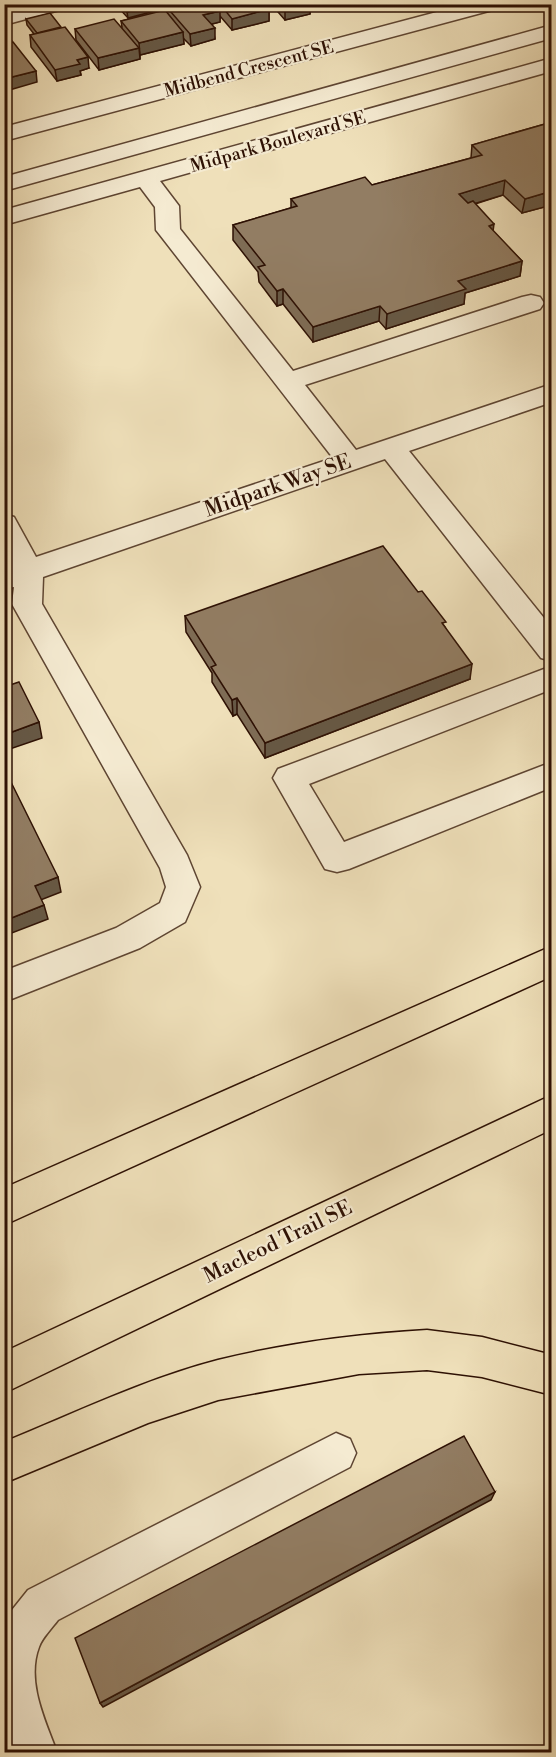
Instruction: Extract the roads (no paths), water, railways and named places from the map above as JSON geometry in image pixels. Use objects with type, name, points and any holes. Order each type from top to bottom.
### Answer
[{"type":"highway","points":[[4,1207],[552,960]]},
{"type":"highway","name":"Macleod Trail SE","points":[[4,1373],[552,1111]]},
{"type":"highway","points":[[4,1463],[146,1403],[218,1380],[359,1354],[427,1350],[482,1357],[552,1375]]},
{"type":"street","points":[[4,19],[60,4]]},
{"type":"street","name":"Midbend Crescent SE","points":[[4,134],[493,4]]},
{"type":"street","name":"Midpark Boulevard SE","points":[[4,184],[552,31]]},
{"type":"street","name":"Midpark Boulevard SE","points":[[4,218],[552,64]]},
{"type":"street","points":[[146,179],[167,206],[168,230],[350,462]]},
{"type":"street","points":[[287,382],[531,303]]},
{"type":"street","name":"Midpark Way SE","points":[[17,574],[552,393]]},
{"type":"street","points":[[391,448],[552,650]]},
{"type":"street","points":[[4,524],[27,604],[175,865],[183,887],[173,912],[128,938],[4,987]]},
{"type":"street","points":[[552,677],[289,778],[337,859],[552,774]]},
{"type":"street","points":[[34,1752],[20,1711],[12,1673],[19,1637],[43,1605],[336,1453]]}]
